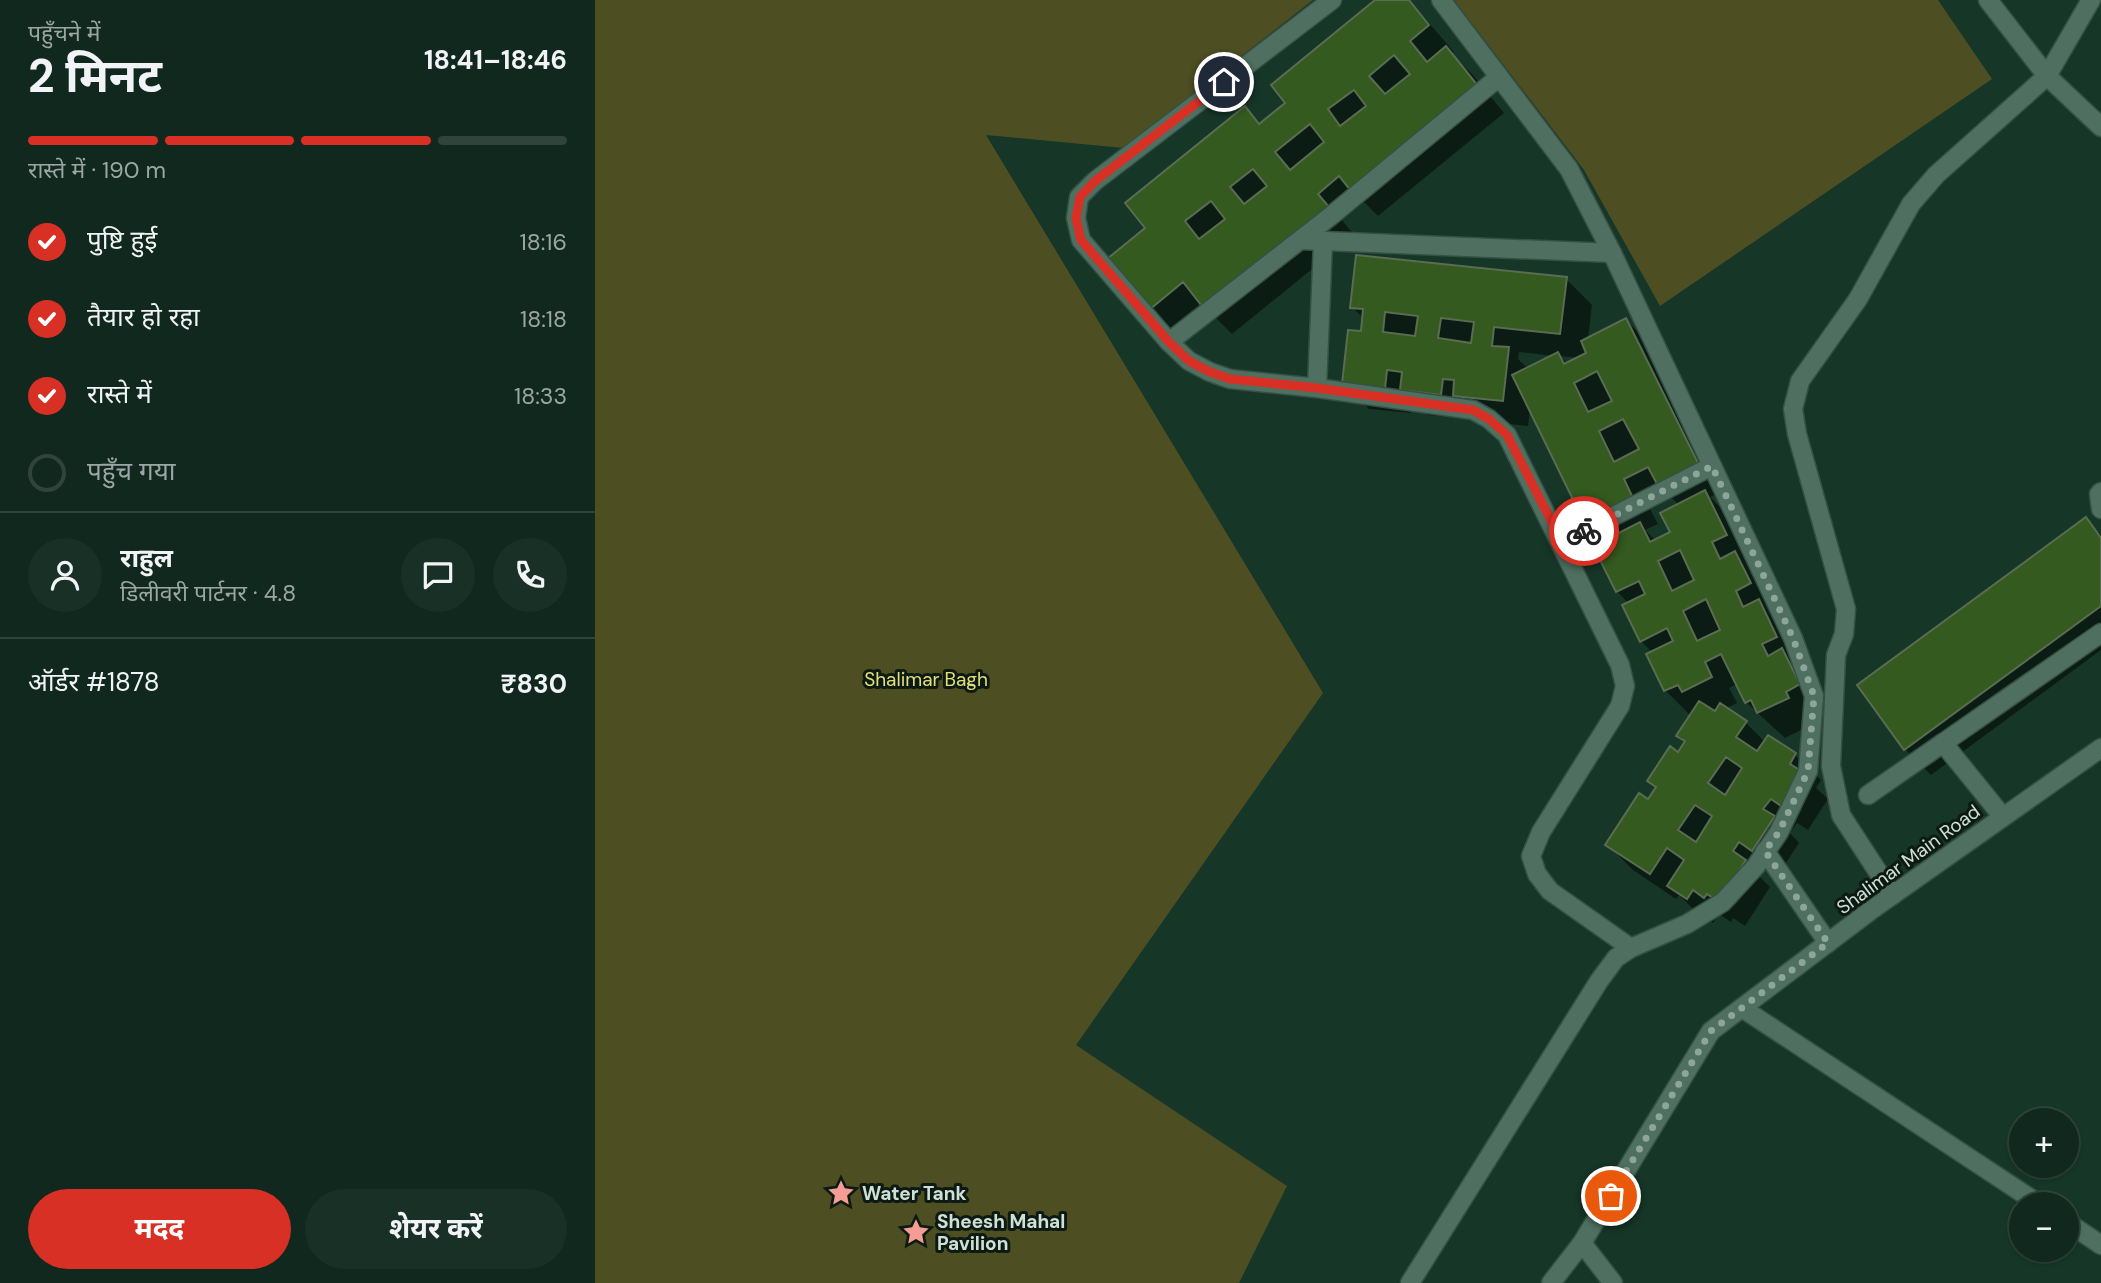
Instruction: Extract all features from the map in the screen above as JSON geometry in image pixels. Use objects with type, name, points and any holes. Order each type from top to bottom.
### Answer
[{"type":"street","points":[[1332,0],[1095,181],[1080,197],[1076,218],[1081,240],[1169,342],[1189,361],[1210,372],[1230,379],[1473,410],[1489,419],[1507,435],[1562,542],[1620,665],[1625,686],[1620,706],[1541,832],[1531,856],[1537,874],[1550,891],[1631,948]]},
{"type":"street","points":[[1411,1283],[1599,981],[1616,958],[1723,902],[1756,866],[1779,832],[1808,771],[1814,696],[1793,638],[1612,253],[1569,169],[1441,0]]},
{"type":"street","points":[[1988,0],[2047,76],[2101,127]]},
{"type":"street","points":[[1892,895],[1840,815],[1832,766],[1836,655],[1844,634],[1846,609],[1797,434],[1793,409],[1800,381],[1858,299],[1912,204],[1936,175],[2047,76],[2091,0]]},
{"type":"street","points":[[1169,342],[1300,240],[1499,78]]},
{"type":"street","points":[[1300,240],[1612,253]]},
{"type":"street","points":[[1317,388],[1323,241]]},
{"type":"street","points":[[1562,542],[1712,466]]},
{"type":"street","points":[[2101,492],[2101,509]]},
{"type":"street","points":[[1868,795],[2101,633]]},
{"type":"street","points":[[1943,743],[2003,817]]},
{"type":"street","name":"Shalimar Main Road","points":[[1552,1283],[1582,1243],[1711,1031],[1892,895],[2101,748]]},
{"type":"street","points":[[1765,851],[1828,943]]},
{"type":"street","points":[[1742,1008],[2021,1192]]},
{"type":"street","points":[[2079,1230],[2101,1245]]},
{"type":"street","points":[[1582,1243],[1613,1283]]},
{"type":"green space","name":"Shalimar Bagh","points":[[595,0],[1313,0],[1124,148],[986,135],[1323,693],[1076,1045],[1287,1186],[1239,1283],[595,1283]]},
{"type":"green space","points":[[1454,0],[1938,0],[1992,79],[1660,306],[1584,170]]},
{"type":"building","points":[[1375,0],[1409,0],[1429,25],[1410,41],[1427,62],[1446,46],[1479,87],[1351,191],[1339,176],[1318,194],[1330,208],[1205,310],[1183,282],[1149,310],[1107,259],[1145,228],[1125,203],[1245,106],[1259,124],[1285,103],[1271,85]],"holes":[[[1394,55],[1410,74],[1385,94],[1369,76]],[[1354,90],[1366,106],[1340,126],[1328,109]],[[1310,124],[1324,142],[1290,170],[1275,152]],[[1253,169],[1267,186],[1244,204],[1230,187]],[[1211,201],[1225,219],[1199,239],[1185,221]]]},
{"type":"building","points":[[1356,255],[1567,277],[1560,334],[1494,327],[1492,346],[1509,347],[1503,401],[1453,396],[1454,380],[1443,379],[1441,395],[1400,390],[1402,372],[1387,370],[1385,389],[1342,384],[1348,330],[1361,331],[1363,309],[1350,308]],"holes":[[[1385,312],[1418,316],[1415,336],[1383,332]],[[1441,318],[1474,322],[1471,343],[1438,338]]]},
{"type":"building","points":[[1626,318],[1699,465],[1658,486],[1648,467],[1624,479],[1633,498],[1584,522],[1512,375],[1558,352],[1564,364],[1586,353],[1581,341]],"holes":[[[1597,371],[1612,401],[1588,412],[1574,383]],[[1623,419],[1639,449],[1614,462],[1599,431]]]},
{"type":"building","points":[[1705,490],[1727,535],[1712,542],[1720,559],[1735,551],[1751,583],[1736,591],[1743,607],[1759,599],[1777,637],[1762,644],[1768,656],[1782,648],[1800,684],[1786,692],[1789,698],[1757,713],[1751,700],[1745,703],[1721,654],[1705,662],[1712,677],[1682,692],[1678,685],[1664,691],[1646,654],[1673,641],[1667,628],[1640,642],[1622,605],[1645,594],[1639,581],[1616,592],[1593,546],[1640,522],[1650,542],[1670,532],[1660,513]],"holes":[[[1680,550],[1694,580],[1672,591],[1658,561]],[[1706,599],[1720,630],[1697,641],[1683,611]]]},
{"type":"building","points":[[2086,517],[2101,538],[2101,606],[1904,750],[1857,685]]},
{"type":"building","points":[[1699,701],[1715,711],[1720,703],[1747,721],[1736,737],[1757,751],[1768,735],[1796,753],[1790,764],[1803,772],[1781,806],[1771,799],[1763,809],[1775,816],[1752,851],[1739,842],[1733,851],[1746,860],[1719,902],[1707,894],[1704,898],[1693,890],[1687,899],[1667,886],[1684,860],[1667,848],[1650,874],[1605,845],[1639,793],[1648,799],[1656,787],[1647,781],[1670,746],[1678,752],[1685,741],[1676,736]],"holes":[[[1726,757],[1742,768],[1725,795],[1708,783]],[[1695,805],[1712,816],[1696,842],[1678,830]]]},
{"type":"way so far","points":[[1584,531],[1712,466],[1793,638],[1814,696],[1808,771],[1779,832],[1765,851],[1828,943],[1711,1031],[1611,1196]]},
{"type":"place","name":"Water Tank","points":[[841,1193]]},
{"type":"place","name":"Sheesh Mahal Pavilion","points":[[916,1232]]},
{"type":"route","points":[[1224,82],[1095,181],[1080,197],[1076,218],[1081,240],[1169,342],[1189,361],[1230,379],[1473,410],[1489,419],[1507,435],[1562,542],[1584,531]]}]
